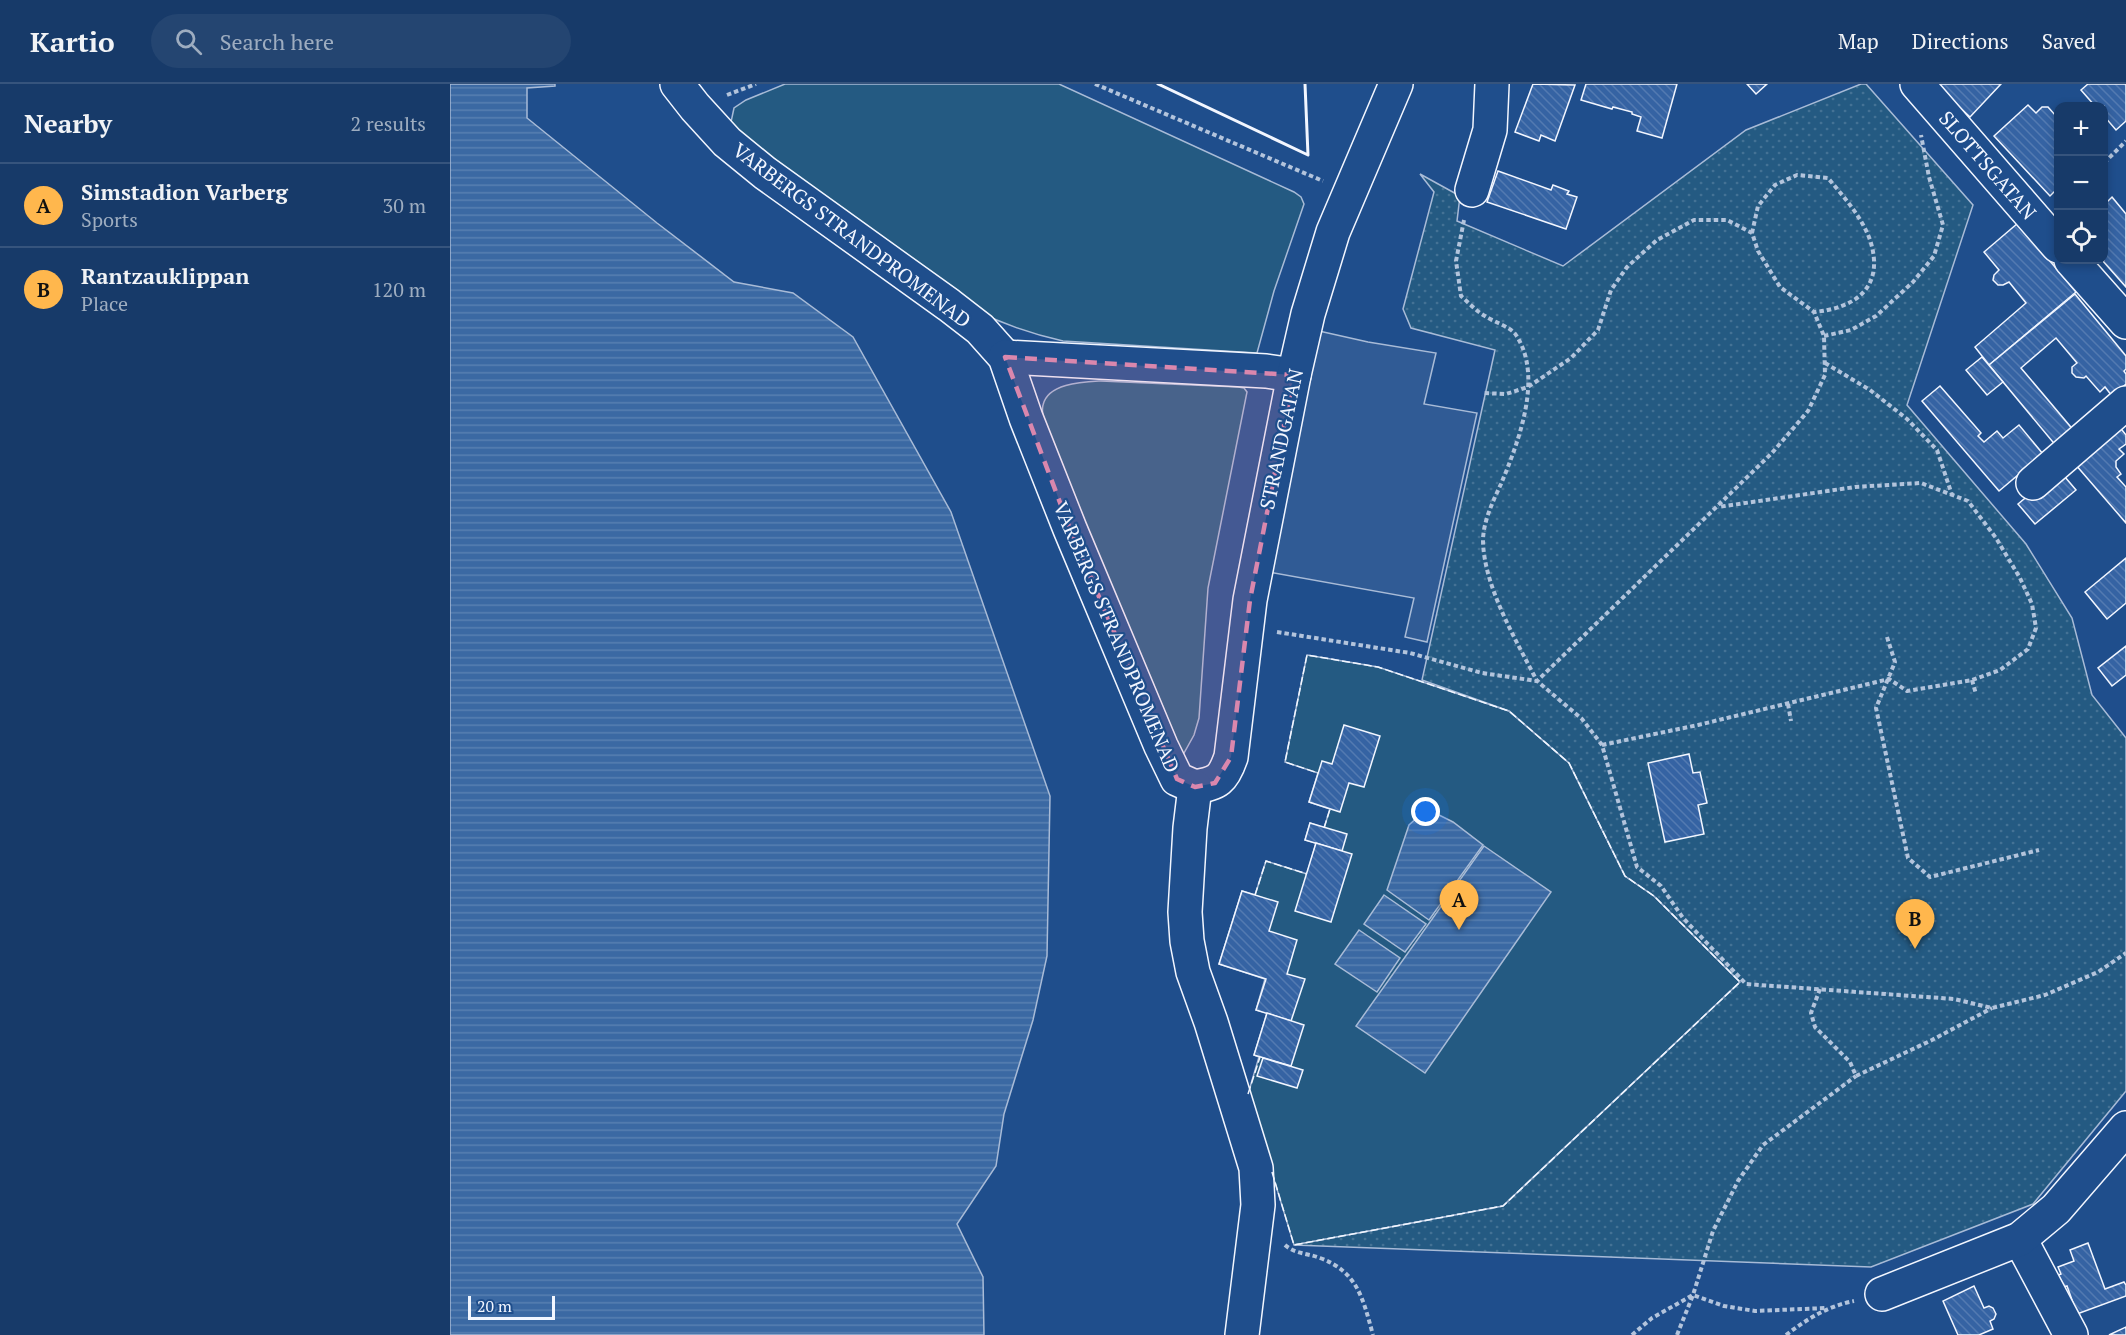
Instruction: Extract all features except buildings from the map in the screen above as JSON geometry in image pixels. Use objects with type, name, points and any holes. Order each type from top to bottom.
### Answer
[{"type":"street","name":"VARBERGS STRANDPROMENAD","points":[[677,84],[727,142],[765,173],[949,305],[980,329],[1005,357],[1070,530],[1161,746],[1177,779],[1195,787],[1185,912],[1187,941],[1192,972],[1211,1022],[1256,1168],[1258,1205],[1242,1335]]},
{"type":"street","name":"STRANDGATAN","points":[[1195,787],[1215,783],[1226,772],[1231,757],[1246,627],[1260,544],[1308,314],[1333,232],[1396,84]]},
{"type":"street","points":[[1472,190],[1490,130],[1492,84]]},
{"type":"street","name":"SLOTTSGATAN","points":[[1917,84],[2054,241]]},
{"type":"street","points":[[2075,264],[2126,322]]},
{"type":"street","points":[[1005,357],[1266,371],[1294,375]]},
{"type":"street","points":[[2033,483],[2126,403]]},
{"type":"street","points":[[1882,1294],[2020,1239],[2056,1209],[2126,1128]]},
{"type":"street","points":[[2020,1239],[2071,1335]]},
{"type":"path","points":[[1095,84],[1327,183]]},
{"type":"path","points":[[1824,336],[1851,330],[1876,316],[1913,282],[1934,256],[1943,225],[1922,150],[1919,125]]},
{"type":"path","points":[[2108,158],[2126,141]]},
{"type":"path","points":[[1537,681],[1772,453],[1808,411],[1825,375],[1824,336],[1814,312],[1780,287],[1758,251],[1752,232],[1758,206],[1775,185],[1797,175],[1828,178],[1849,202],[1869,238],[1874,260],[1872,283],[1856,300],[1832,310],[1814,312]]},
{"type":"path","points":[[1472,190],[1456,261],[1461,296],[1483,315],[1516,334],[1527,363],[1528,387],[1523,426],[1490,509],[1483,539],[1486,566],[1499,602],[1537,681],[1582,718],[1602,744],[1637,867],[1661,886],[1683,918],[1746,984],[1954,999],[1992,1008]]},
{"type":"path","points":[[1483,393],[1506,394],[1528,387],[1571,358],[1598,330],[1611,290],[1628,267],[1657,240],[1694,220],[1727,220],[1752,232]]},
{"type":"path","points":[[1825,363],[1870,390],[1907,419],[1937,450],[1953,495]]},
{"type":"path","points":[[1602,744],[1698,725],[1889,679],[1906,691],[1972,680],[2000,670],[2028,649],[2036,628],[2032,604],[2020,578],[1996,538],[1968,501],[1921,483],[1855,487],[1717,507]]},
{"type":"path","points":[[1246,627],[1410,653],[1482,673],[1537,681]]},
{"type":"path","points":[[1887,637],[1895,662],[1876,708],[1908,858],[1930,877],[2039,850]]},
{"type":"path","points":[[1972,680],[1976,694]]},
{"type":"path","points":[[1788,704],[1791,721]]},
{"type":"path","points":[[1677,1335],[1693,1295],[1713,1231],[1738,1181],[1763,1145],[1856,1076],[1992,1008],[2045,995],[2098,972],[2126,953]]},
{"type":"path","points":[[1820,989],[1811,1013],[1815,1027],[1850,1062],[1856,1076]]},
{"type":"path","points":[[1280,1237],[1286,1247],[1296,1253],[1319,1257],[1344,1271],[1357,1285],[1373,1335]]},
{"type":"path","points":[[1632,1335],[1652,1318],[1693,1295],[1724,1306],[1755,1311],[1827,1308],[1882,1294]]},
{"type":"path","points":[[1786,1335],[1827,1308]]},
{"type":"highlighted area","points":[[1005,357],[1294,375],[1250,600],[1231,757],[1215,783],[1195,787],[1177,779],[1070,529]]},
{"type":"shaded area","points":[[450,84],[555,84],[555,86],[527,88],[527,118],[734,282],[793,293],[853,337],[951,512],[1050,796],[1047,956],[1033,1020],[1004,1114],[996,1166],[957,1224],[983,1277],[984,1335],[450,1335]]},
{"type":"shaded area","points":[[785,84],[1059,84],[1294,192],[1301,197],[1304,204],[1274,291],[1257,353],[1063,341],[1019,329],[977,311],[757,153],[731,122],[734,108],[746,100]]},
{"type":"shaded area","points":[[1866,84],[1973,205],[1907,405],[2026,544],[2072,618],[2092,695],[2126,738],[2126,1091],[2033,1204],[1871,1267],[1294,1245],[1503,1206],[1740,982],[1654,896],[1625,876],[1569,763],[1509,711],[1422,680],[1495,350],[1411,328],[1403,309],[1434,192],[1420,174],[1460,196],[1457,221],[1563,266],[1746,130]]},
{"type":"shaded area","points":[[1319,331],[1436,353],[1424,404],[1477,413],[1427,642],[1405,637],[1414,598],[1268,572]]},
{"type":"shaded area","points":[[1101,381],[1238,387],[1244,388],[1247,392],[1208,588],[1199,718],[1194,735],[1184,753],[1179,753],[1045,428],[1042,408],[1046,398],[1052,392],[1067,385]]},
{"type":"shaded area","points":[[1307,655],[1378,667],[1509,711],[1569,763],[1625,876],[1654,896],[1740,982],[1503,1206],[1294,1245],[1248,1094],[1259,1057],[1254,1055],[1267,1013],[1256,1010],[1265,979],[1219,964],[1242,891],[1255,895],[1266,861],[1307,874],[1316,843],[1305,840],[1310,823],[1324,828],[1330,809],[1309,802],[1318,773],[1285,762]]},
{"type":"shaded area","points":[[1439,815],[1453,822],[1483,845],[1429,920],[1387,890],[1409,825],[1419,816]]},
{"type":"shaded area","points":[[1484,846],[1551,892],[1425,1073],[1356,1026]]},
{"type":"shaded area","points":[[1384,895],[1426,924],[1405,952],[1364,924]]},
{"type":"shaded area","points":[[1359,930],[1400,958],[1377,992],[1335,964]]},
{"type":"fence","points":[[1272,1172],[1294,1245],[1503,1206],[1740,982],[1654,896],[1625,876],[1569,763],[1509,711],[1378,667],[1307,655],[1285,762],[1318,773]]},
{"type":"fence","points":[[1324,828],[1330,809]]},
{"type":"fence","points":[[1255,895],[1266,861],[1307,874]]},
{"type":"fence","points":[[1248,1094],[1260,1057]]},
{"type":"wall","points":[[1158,84],[1308,155],[1305,84]]},
{"type":"place","name":"Simstadion Varberg","points":[[1459,930]]},
{"type":"place","name":"Rantzauklippan","points":[[1915,949]]}]
